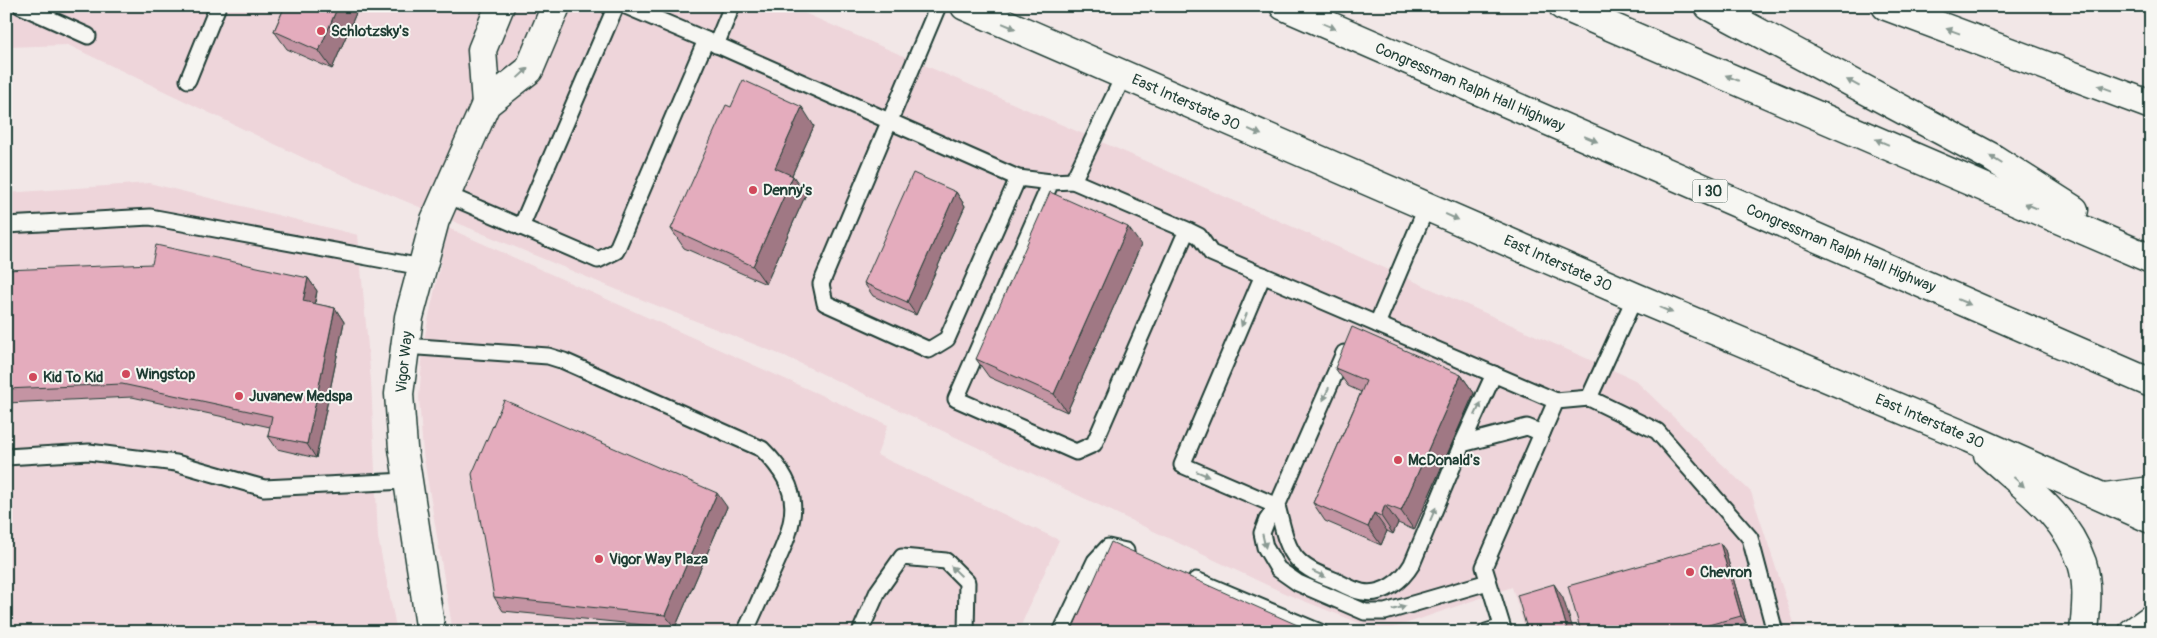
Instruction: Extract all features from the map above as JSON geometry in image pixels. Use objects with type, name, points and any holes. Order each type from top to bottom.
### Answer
[{"type":"main road","name":"Vigor Way","points":[[486,104],[482,50],[500,6]]},
{"type":"main road","name":"Vigor Way","points":[[431,632],[406,481],[399,394],[404,346],[422,267],[435,220],[445,194],[486,104],[529,70],[556,6]]},
{"type":"main road","name":"East Interstate 30","points":[[965,6],[1635,297],[1970,438],[2151,519]]},
{"type":"main road","name":"Congressman Ralph Hall Highway","points":[[1284,6],[2143,379]]},
{"type":"main road","points":[[1563,6],[2146,256]]},
{"type":"main road","points":[[1709,6],[1990,157],[2146,256]]},
{"type":"main road","points":[[1897,8],[2151,105]]},
{"type":"main road","points":[[1970,438],[2054,514],[2071,539],[2082,564],[2086,594],[2084,632]]},
{"type":"main road","points":[[2105,497],[2151,491]]},
{"type":"main road","points":[[2133,632],[2151,619]]},
{"type":"lane","points":[[21,6],[88,36]]},
{"type":"lane","points":[[188,80],[218,6]]},
{"type":"lane","points":[[521,227],[616,6]]},
{"type":"lane","points":[[626,6],[1018,178],[1051,182],[1073,181],[1199,236],[1211,252],[1556,401],[1590,398],[1657,431],[1750,538],[1775,632]]},
{"type":"lane","points":[[445,194],[598,260],[616,251],[711,43],[732,6]]},
{"type":"lane","points":[[938,6],[820,284],[825,303],[929,350],[947,338],[1018,178]]},
{"type":"lane","points":[[1073,181],[1124,75]]},
{"type":"lane","points":[[1051,182],[956,398],[1076,452],[1094,444],[1187,230]]},
{"type":"lane","points":[[1377,324],[1426,206]]},
{"type":"lane","points":[[6,225],[150,217],[422,267]]},
{"type":"lane","points":[[1263,275],[1182,465],[1277,506]]},
{"type":"lane","points":[[1590,398],[1635,297]]},
{"type":"lane","points":[[1360,317],[1277,506],[1267,520],[1262,533],[1265,547],[1278,569],[1298,583],[1365,612],[1385,612],[1488,582]]},
{"type":"lane","points":[[404,346],[548,356],[564,361],[762,449],[779,466],[788,485],[793,507],[790,533],[745,632]]},
{"type":"lane","points":[[1277,506],[1287,542],[1297,559],[1313,571],[1361,592],[1376,592],[1395,584],[1404,576],[1494,374]]},
{"type":"lane","points":[[1486,632],[1503,629],[1484,567],[1556,401]]},
{"type":"lane","points":[[1462,444],[1527,427],[1542,433]]},
{"type":"lane","points":[[6,457],[89,452],[176,463],[264,488],[406,481]]},
{"type":"lane","points":[[1061,632],[1095,561],[1108,548],[1120,549],[1139,556]]},
{"type":"lane","points":[[860,632],[878,590],[902,557],[946,561],[967,582],[966,632]]},
{"type":"lane","points":[[1184,575],[1320,632]]},
{"type":"shaded area","points":[[6,6],[788,6],[1134,156],[1635,380],[1751,492],[1797,632],[1526,632],[1512,587],[1382,632],[1284,593],[789,358],[620,291],[312,162],[68,45],[6,47]]},
{"type":"shaded area","points":[[149,183],[358,235],[371,381],[378,538],[397,632],[6,632],[6,193]]},
{"type":"shaded area","points":[[448,228],[888,425],[877,455],[1059,540],[1018,632],[453,632],[423,453],[419,397],[424,340]]},
{"type":"building","points":[[285,6],[338,6],[319,51],[274,31]]},
{"type":"building","name":"Denny's","points":[[743,80],[802,107],[775,168],[793,176],[753,266],[671,229],[726,105],[731,107]]},
{"type":"building","points":[[913,173],[956,192],[907,302],[864,283]]},
{"type":"building","points":[[1050,192],[1128,227],[1054,394],[976,359]]},
{"type":"building","points":[[156,245],[308,278],[303,301],[335,308],[307,444],[268,436],[272,416],[122,384],[6,389],[6,270],[152,264]]},
{"type":"building","name":"McDonald's","points":[[1352,327],[1461,375],[1401,511],[1385,505],[1381,516],[1374,513],[1368,527],[1313,503],[1366,381],[1335,368]]},
{"type":"building","name":"Vigor Way Plaza","points":[[504,400],[717,493],[665,615],[494,597],[472,474]]},
{"type":"building","points":[[1111,542],[1313,632],[1071,632]]},
{"type":"building","name":"Chevron","points":[[1720,543],[1741,616],[1683,632],[1581,632],[1568,586]]},
{"type":"building","points":[[1554,584],[1568,632],[1528,632],[1517,595]]},
{"type":"place","name":"Schlotzsky's","points":[[321,31]]},
{"type":"place","name":"Denny's","points":[[753,190]]},
{"type":"place","name":"Wingstop","points":[[126,374]]},
{"type":"place","name":"Kid To Kid","points":[[33,377]]},
{"type":"place","name":"Juvanew Medspa","points":[[239,396]]},
{"type":"place","name":"McDonald's","points":[[1398,460]]},
{"type":"place","name":"Vigor Way Plaza","points":[[599,559]]},
{"type":"place","name":"Chevron","points":[[1690,572]]}]
